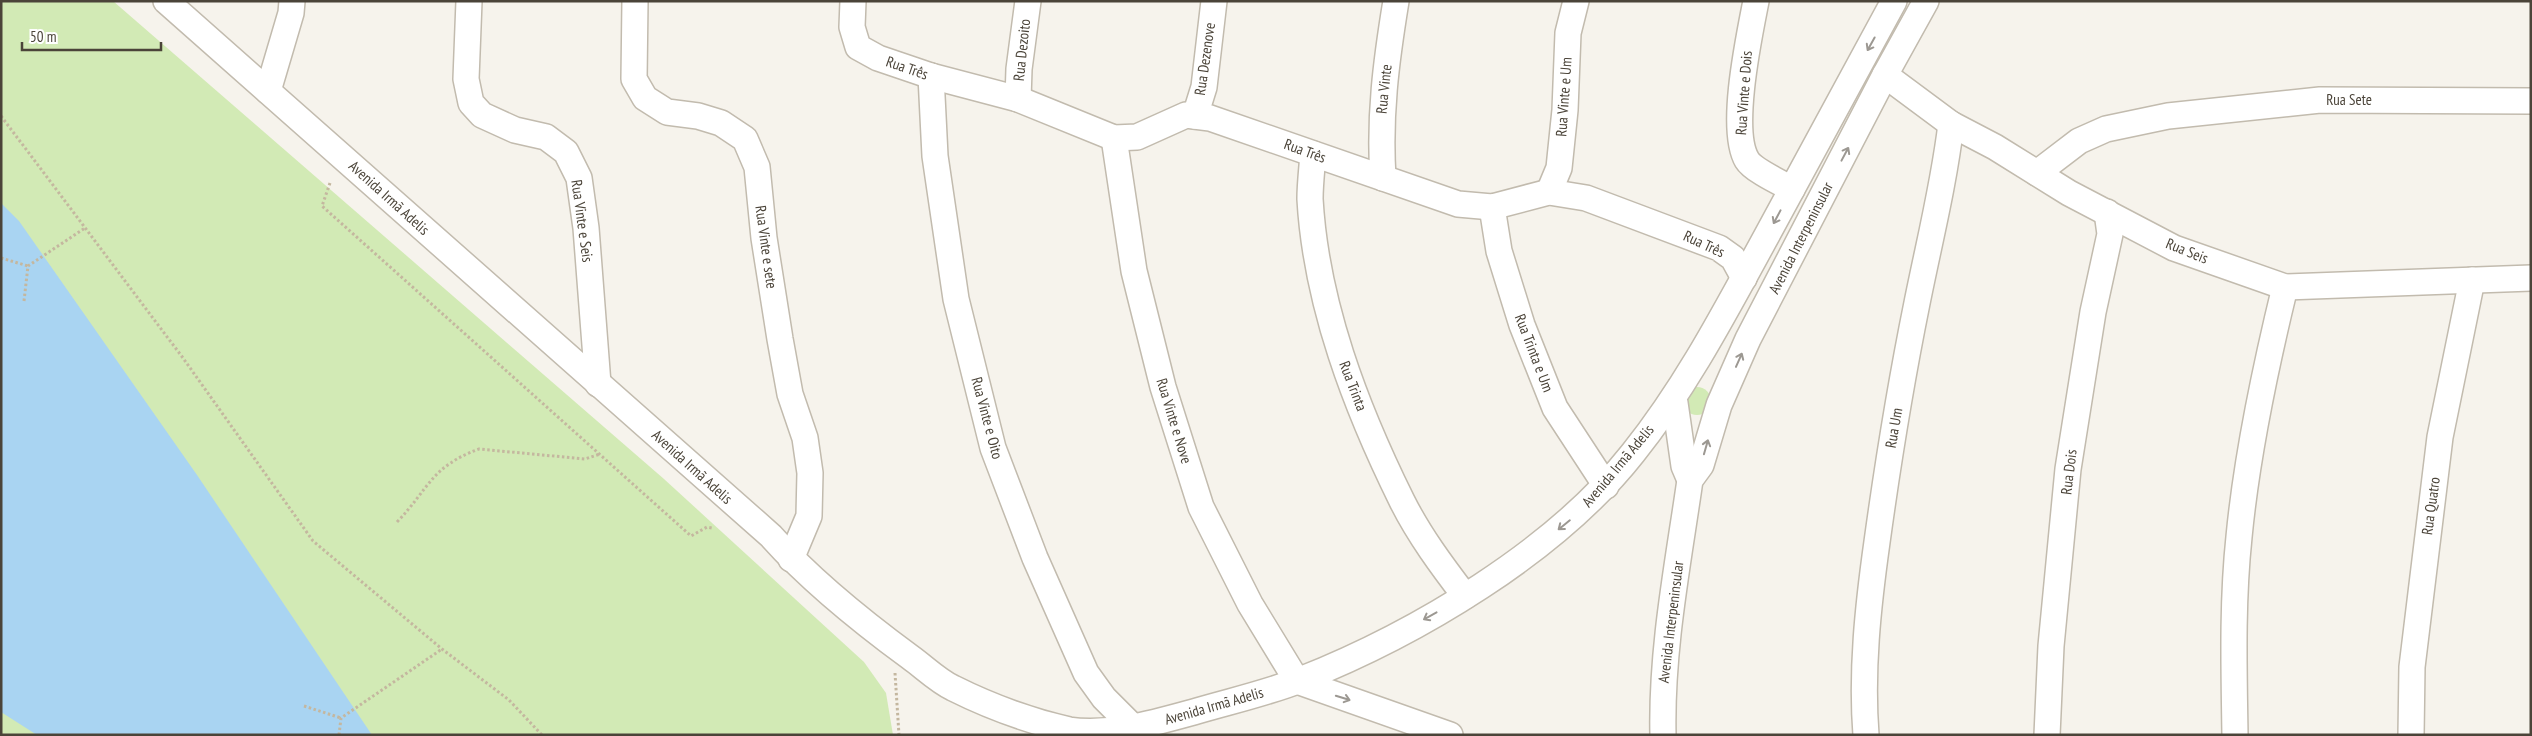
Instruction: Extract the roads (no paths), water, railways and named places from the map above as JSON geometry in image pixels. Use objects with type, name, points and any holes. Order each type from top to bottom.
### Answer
[{"type":"street","name":"Avenida Irmã Adelis","points":[[166,1],[771,536],[791,559],[894,645],[950,687],[1010,712],[1073,731],[1135,728],[1297,681],[1379,644],[1464,596],[1566,524],[1606,486],[1676,396]]},
{"type":"street","points":[[268,91],[291,13],[292,1]]},
{"type":"street","name":"Rua Vinte e Seis","points":[[469,1],[466,79],[471,103],[482,115],[515,130],[546,137],[566,152],[579,178],[586,228],[598,384]]},
{"type":"street","name":"Rua Vinte e sete","points":[[635,1],[634,79],[646,98],[667,112],[698,116],[721,122],[745,140],[756,167],[764,238],[780,339],[790,394],[805,438],[810,473],[809,516],[791,559]]},
{"type":"street","name":"Rua Três","points":[[853,1],[852,27],[858,47],[878,58],[931,76],[1018,99],[1114,138],[1137,138],[1186,115],[1195,116],[1210,118],[1458,204],[1492,207],[1549,192],[1586,198],[1720,248],[1733,258],[1744,278]]},
{"type":"street","name":"Rua Dezoito","points":[[1018,99],[1019,69],[1028,1]]},
{"type":"street","name":"Rua Dezenove","points":[[1195,116],[1204,88],[1214,1]]},
{"type":"street","name":"Rua Vinte","points":[[1384,178],[1381,141],[1382,100],[1396,1]]},
{"type":"street","name":"Rua Vinte e Um","points":[[1549,192],[1559,168],[1565,110],[1568,32],[1576,1]]},
{"type":"street","name":"Rua Vinte e Dois","points":[[1756,1],[1748,42],[1742,95],[1740,143],[1748,162],[1792,189]]},
{"type":"street","name":"Avenida Interpeninsular","points":[[1690,480],[1684,466],[1676,396],[1744,278],[1894,1]]},
{"type":"street","name":"Avenida Interpeninsular","points":[[1663,735],[1662,702],[1667,642],[1690,480],[1701,465],[1718,408],[1748,339],[1885,75],[1926,1]]},
{"type":"street","name":"Rua Seis","points":[[1885,75],[1952,124],[2174,248],[2285,287],[2531,278]]},
{"type":"street","name":"Rua Vinte e Oito","points":[[931,76],[935,156],[956,299],[993,448],[1035,558],[1086,673],[1104,698],[1135,728]]},
{"type":"street","name":"Rua Sete","points":[[2037,173],[2086,138],[2106,129],[2168,116],[2320,100],[2531,101]]},
{"type":"street","name":"Rua Um","points":[[1866,735],[1866,646],[1871,585],[1885,482],[1917,303],[1946,166],[1952,124]]},
{"type":"street","name":"Rua Vinte e Nove","points":[[1114,138],[1134,271],[1163,388],[1201,507],[1250,604],[1297,681]]},
{"type":"street","name":"Rua Trinta","points":[[1314,154],[1310,198],[1317,260],[1338,347],[1370,430],[1403,502],[1434,555],[1464,596]]},
{"type":"street","name":"Rua Trinta e Um","points":[[1492,207],[1499,252],[1522,325],[1551,399],[1606,486]]},
{"type":"street","name":"Rua Dois","points":[[2047,735],[2051,646],[2068,468],[2093,312],[2110,234],[2107,212]]},
{"type":"street","name":"Rua Quatro","points":[[2411,735],[2413,658],[2440,436],[2472,280]]},
{"type":"street","points":[[2235,735],[2233,643],[2238,537],[2258,407],[2285,287]]},
{"type":"street","points":[[1690,380],[1705,380],[1717,390],[1718,408],[1706,422],[1692,423],[1680,416],[1676,396],[1690,380]]},
{"type":"street","points":[[1297,681],[1450,735]]},
{"type":"water","points":[[1,203],[19,221],[197,475],[372,735],[37,735],[1,712]]}]
